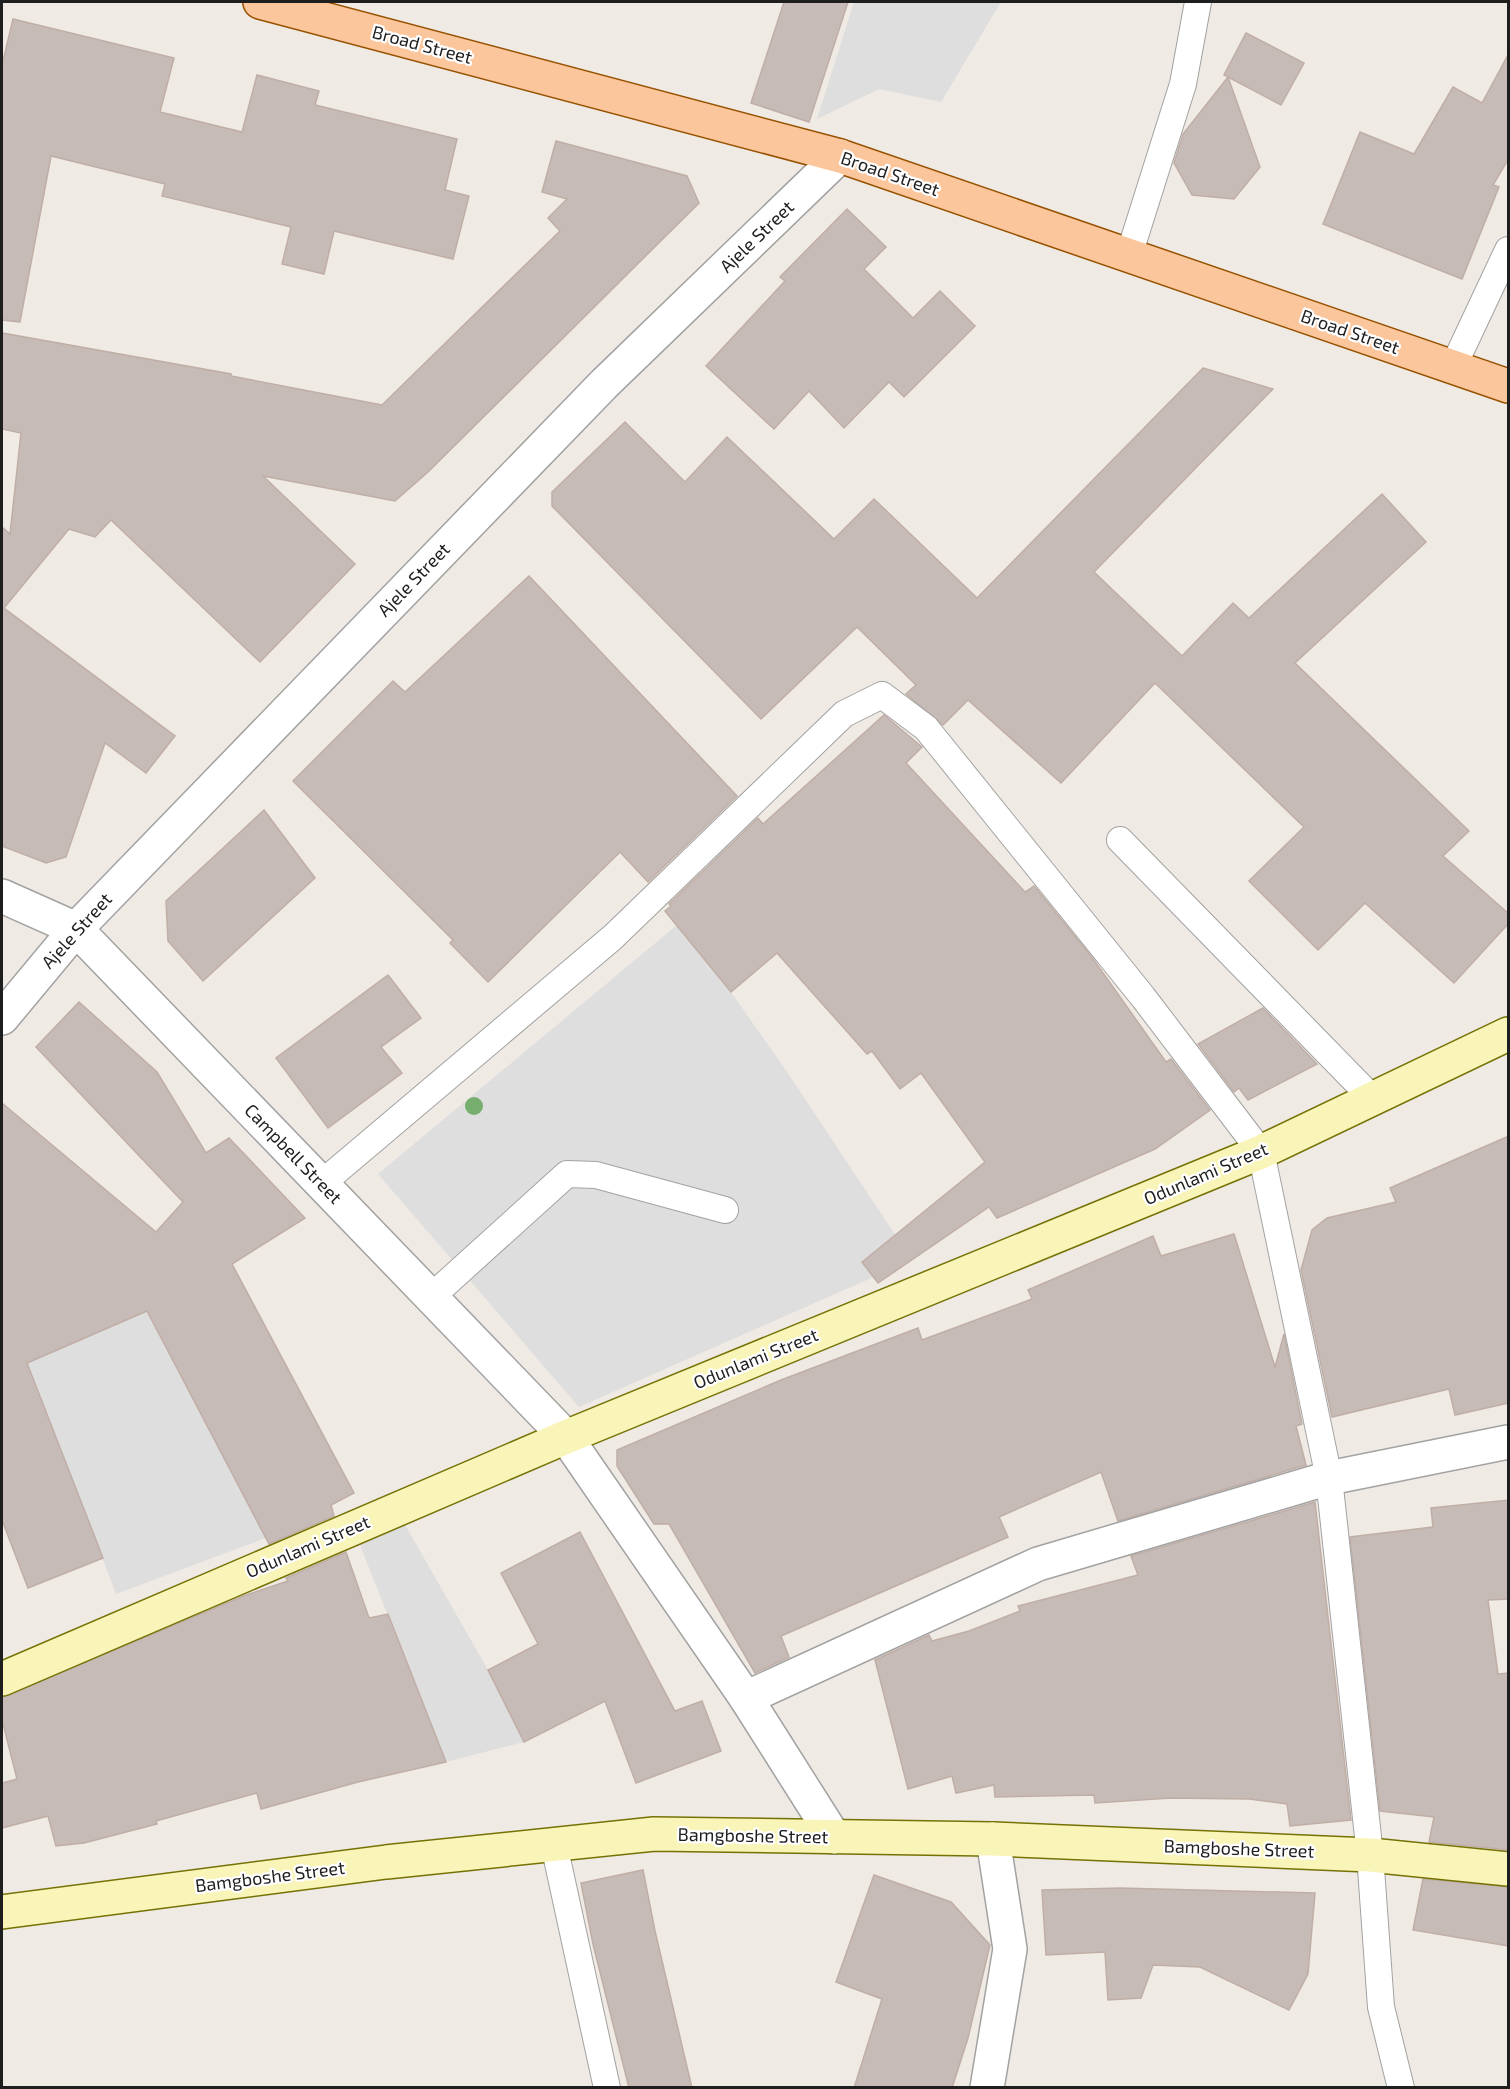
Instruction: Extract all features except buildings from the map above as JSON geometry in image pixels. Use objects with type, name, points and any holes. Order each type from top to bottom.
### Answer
[{"type":"main road","name":"Broad Street","points":[[260,2],[840,156],[1509,386]]},
{"type":"main road","name":"Odunlami Street","points":[[2,1679],[566,1437],[1261,1152],[1509,1034]]},
{"type":"main road","name":"Bamgboshe Street","points":[[2,1912],[386,1862],[654,1834],[993,1839],[1370,1855],[1509,1869]]},
{"type":"street","name":"Ajele Street","points":[[2,1018],[75,929],[604,384],[840,156]]},
{"type":"street","name":"Campbell Street","points":[[2,896],[75,929],[566,1437],[746,1698],[834,1837]]},
{"type":"street","points":[[746,1698],[1038,1564],[1329,1478],[1509,1442]]},
{"type":"street","points":[[987,2088],[1010,1949],[993,1839]]},
{"type":"lane","points":[[1128,255],[1183,84],[1198,2]]},
{"type":"lane","points":[[1453,367],[1509,250]]},
{"type":"lane","points":[[321,1184],[613,937],[844,714],[882,695],[926,728],[1143,997],[1261,1152],[1329,1478],[1370,1855],[1381,2007],[1401,2088]]},
{"type":"lane","points":[[1120,840],[1373,1099]]},
{"type":"lane","points":[[431,1297],[567,1174],[596,1175],[725,1210]]},
{"type":"lane","points":[[554,1845],[607,2088]]},
{"type":"shaded area","points":[[854,2],[1001,2],[941,102],[879,89],[817,119]]},
{"type":"shaded area","points":[[677,925],[731,992],[912,1260],[579,1407],[378,1174]]},
{"type":"shaded area","points":[[147,1311],[266,1538],[116,1594],[27,1362]]},
{"type":"shaded area","points":[[404,1523],[488,1670],[524,1742],[446,1762],[358,1540]]}]
